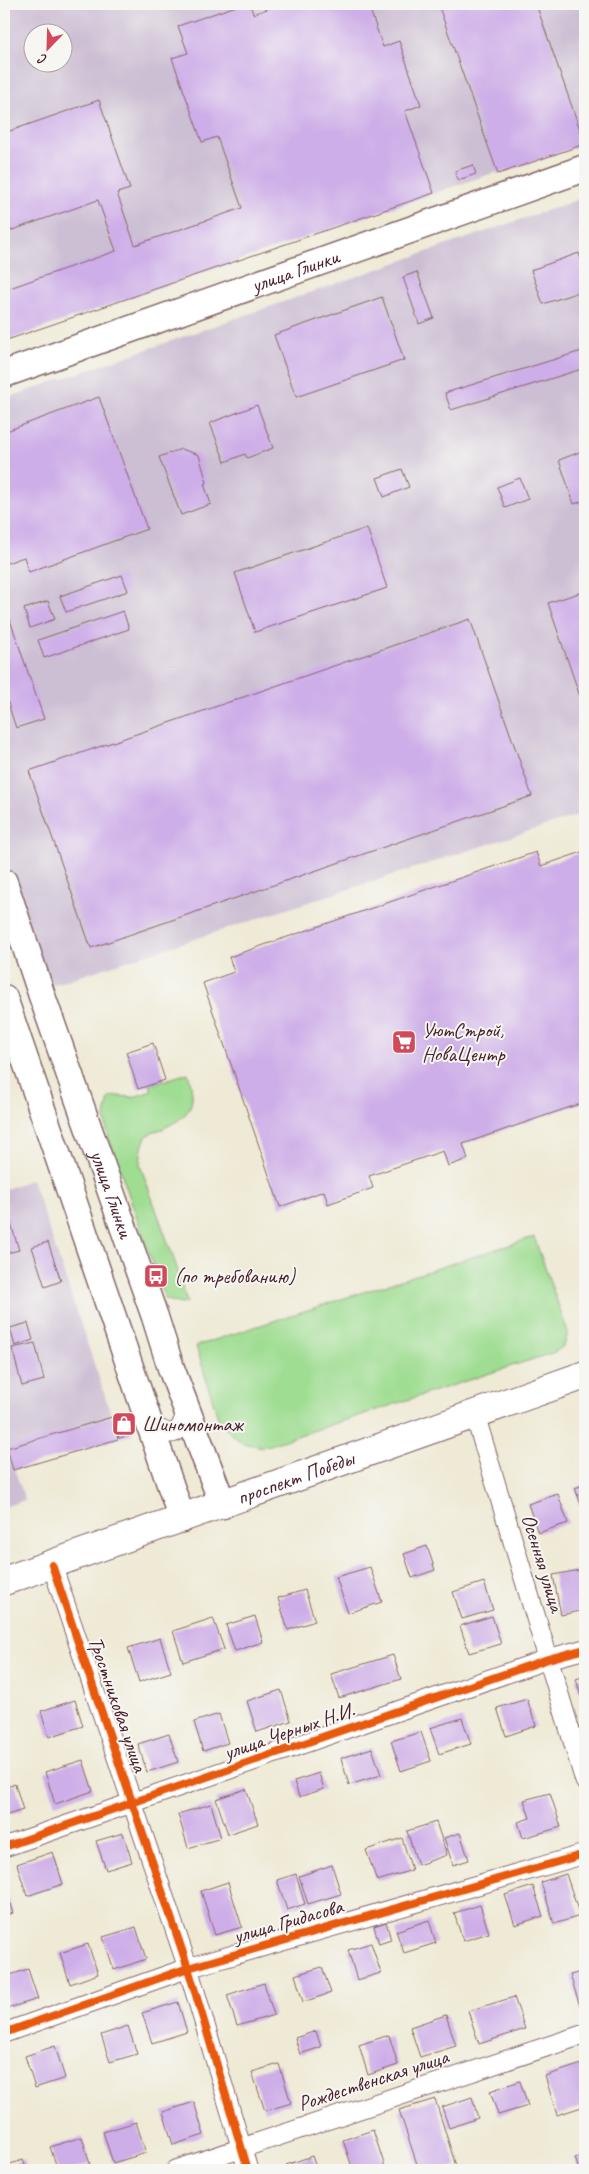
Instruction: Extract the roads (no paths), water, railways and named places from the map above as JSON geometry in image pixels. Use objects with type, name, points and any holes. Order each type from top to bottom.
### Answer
[{"type":"main road","name":"улица Глинки","points":[[4,374],[585,168]]},
{"type":"main road","name":"улица Глинки","points":[[4,882],[186,1410],[223,1504]]},
{"type":"main road","name":"улица Глинки","points":[[4,998],[182,1519]]},
{"type":"main road","name":"проспект Победы","points":[[4,1581],[475,1416],[585,1375]]},
{"type":"street","points":[[149,1422],[164,1432],[172,1434],[184,1424],[186,1410]]},
{"type":"street","name":"Осенняя улица","points":[[475,1416],[585,1781]]},
{"type":"street","name":"Тростниковая улица","points":[[52,1565],[188,1968],[248,2170]]},
{"type":"street","name":"улица Черных Н.И.","points":[[4,1847],[548,1660],[585,1649]]},
{"type":"street","name":"улица Гридасова","points":[[4,2033],[188,1968],[585,1854]]},
{"type":"street","name":"Рождественская улица","points":[[176,2170],[585,2034]]},
{"type":"place","name":"УютСтрой, НоваЦентр","points":[[404,1042]]},
{"type":"place","name":"(по требованию)","points":[[156,1276]]},
{"type":"place","name":"Шиномонтаж","points":[[124,1424]]}]
